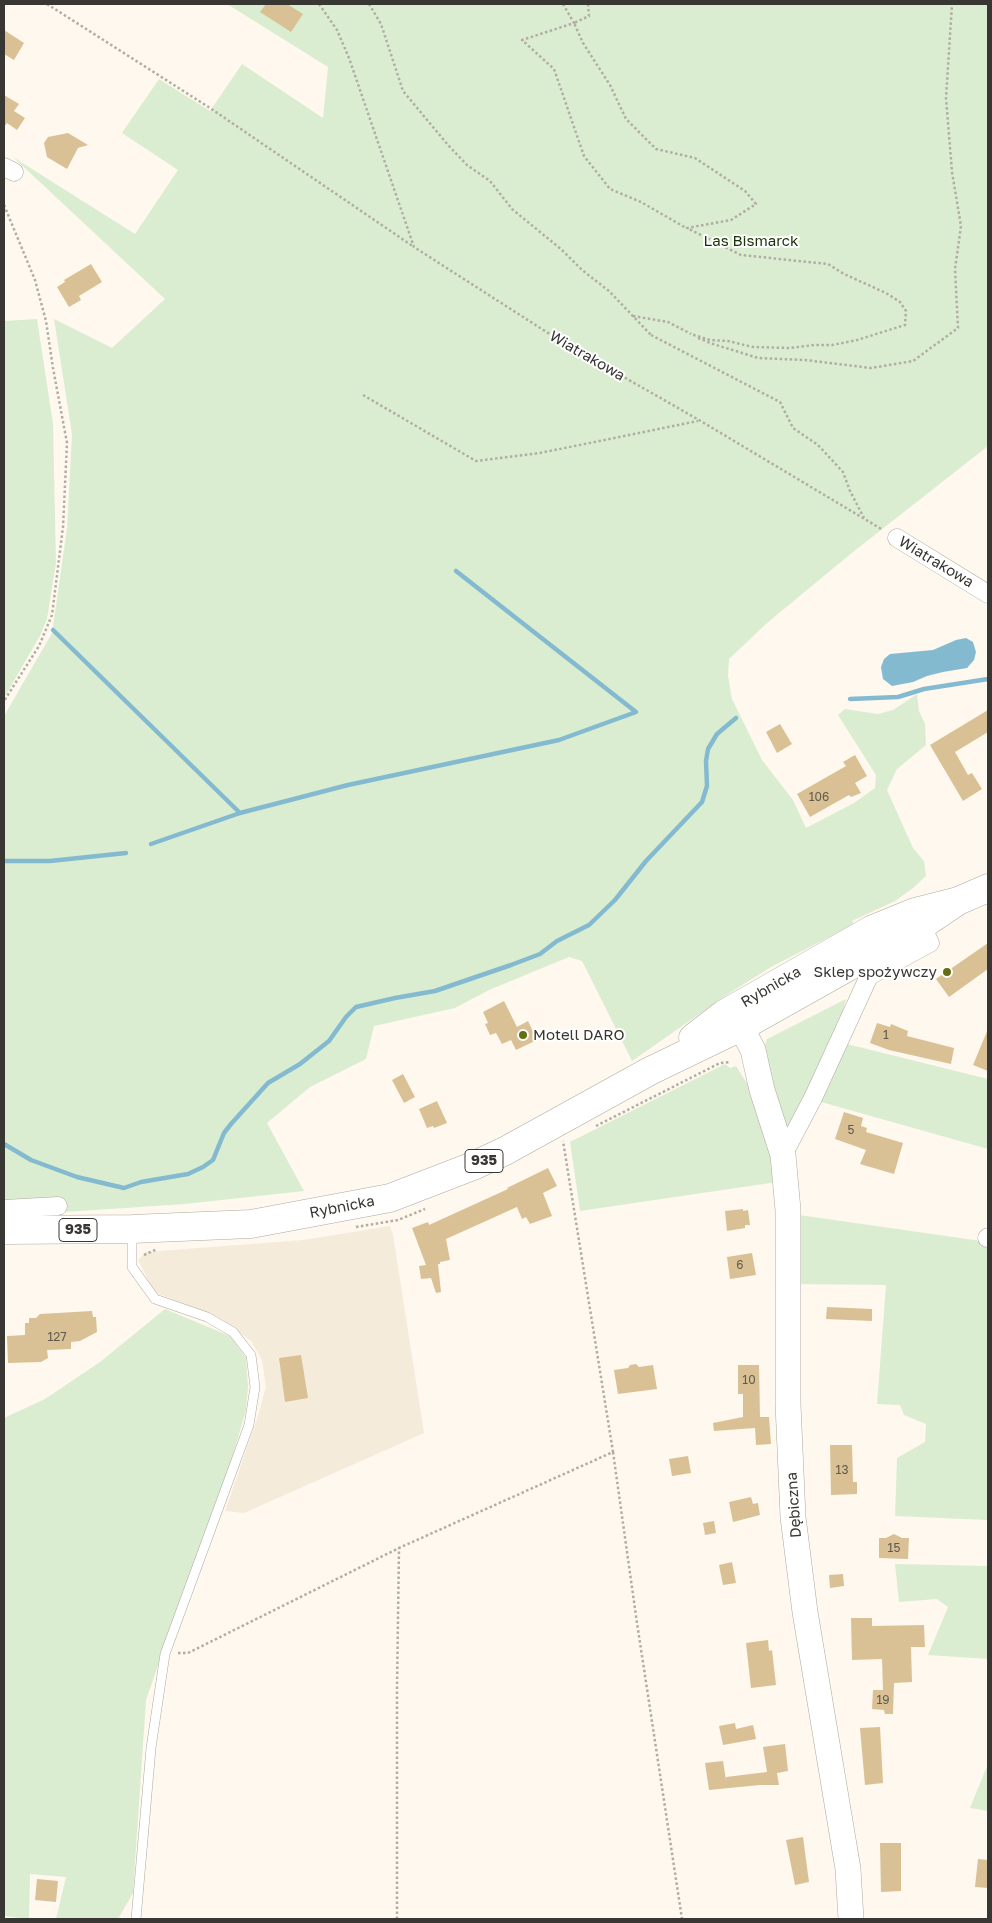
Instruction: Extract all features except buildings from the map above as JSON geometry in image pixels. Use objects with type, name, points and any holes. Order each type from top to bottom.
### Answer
[{"type":"main road","name":"Rybnicka","points":[[4,1230],[132,1229],[252,1224],[390,1198],[473,1166],[554,1125],[731,1025],[843,945],[871,930],[918,919],[988,888]]},
{"type":"street","name":"Wiatrakowa","points":[[897,538],[988,594]]},
{"type":"street","points":[[783,1155],[813,1098],[869,976],[930,943],[918,919]]},
{"type":"street","name":"Dębiczna","points":[[731,1025],[731,1044],[742,1065],[762,1090],[783,1155],[788,1210],[788,1404],[793,1517],[805,1612],[848,1869],[851,1919]]},
{"type":"street","points":[[4,1209],[58,1206]]},
{"type":"lane","points":[[132,1229],[132,1268],[154,1299],[206,1317],[233,1332],[251,1355],[255,1387],[249,1425],[165,1654],[151,1748],[136,1919]]},
{"type":"path","name":"Wiatrakowa","points":[[47,4],[210,108],[414,247],[559,340],[699,420],[897,538]]},
{"type":"path","points":[[319,4],[337,30],[349,58],[414,247]]},
{"type":"path","points":[[369,4],[381,24],[403,91],[467,164],[490,181],[512,209],[609,291],[651,335],[780,402],[793,428],[818,445],[843,472],[850,492],[864,518]]},
{"type":"path","points":[[563,4],[574,23],[582,43],[610,86],[626,119],[656,149],[696,158],[745,191],[756,204],[731,220],[687,228]]},
{"type":"path","points":[[588,4],[589,16],[574,23],[522,40],[554,69],[584,156],[610,189],[641,202],[740,255],[828,264],[844,274],[886,293],[900,302],[906,311],[905,325],[856,340],[832,345],[814,344],[790,348],[753,347],[691,334]]},
{"type":"path","points":[[633,316],[668,322],[710,344],[758,358],[805,360],[870,368],[914,361],[958,328],[955,269],[962,226],[952,172],[946,98],[952,4]]},
{"type":"path","points":[[4,205],[35,280],[46,321],[68,443],[63,527],[52,615],[39,646],[4,701]]},
{"type":"path","points":[[363,395],[476,461],[540,453],[699,420]]},
{"type":"path","points":[[554,1125],[564,1142],[613,1452],[682,1919]]},
{"type":"path","points":[[165,1654],[188,1653],[399,1548],[613,1452]]},
{"type":"path","points":[[397,1919],[399,1548]]},
{"type":"shaded area","points":[[390,1226],[393,1235],[424,1433],[244,1513],[225,1511],[258,1416],[266,1387],[262,1360],[251,1341],[221,1319],[154,1292],[138,1260],[146,1252],[303,1240]]},
{"type":"green space","name":"Las Bismarck","points":[[227,4],[988,4],[988,446],[853,552],[767,623],[729,659],[728,676],[732,699],[762,760],[793,800],[806,828],[854,803],[875,788],[876,775],[838,715],[845,709],[878,714],[893,710],[917,694],[919,711],[925,724],[926,745],[897,769],[887,790],[913,848],[924,861],[926,876],[895,901],[852,921],[854,924],[771,967],[728,994],[632,1061],[582,961],[569,957],[489,990],[455,1008],[374,1026],[366,1059],[310,1087],[267,1123],[304,1191],[185,1204],[4,1216],[4,716],[52,633],[67,528],[72,434],[54,319],[112,348],[165,299],[13,157],[135,234],[178,170],[122,133],[159,79],[210,111],[242,64],[323,118],[328,67]]},
{"type":"green space","points":[[37,319],[53,424],[56,563],[47,619],[40,636],[4,698],[4,321]]},
{"type":"green space","points":[[846,999],[836,1038],[789,1130],[776,1114],[764,1048],[767,1039]]},
{"type":"green space","points":[[843,1043],[988,1079],[988,1149],[814,1100]]},
{"type":"green space","points":[[725,1064],[730,1068],[736,1066],[759,1102],[777,1182],[580,1211],[570,1142]]},
{"type":"green space","points":[[792,1214],[988,1242],[988,1520],[895,1516],[897,1458],[925,1442],[926,1424],[904,1415],[900,1405],[877,1404],[886,1285],[794,1284]]},
{"type":"green space","points":[[165,1309],[230,1336],[246,1358],[248,1387],[246,1410],[232,1458],[146,1700],[133,1893],[118,1919],[56,1919],[66,1877],[30,1874],[29,1919],[4,1916],[4,1418],[45,1399],[100,1362]]},
{"type":"green space","points":[[895,1564],[988,1566],[988,1659],[928,1655],[948,1607],[937,1599],[899,1602]]},
{"type":"green space","points":[[988,1764],[988,1811],[970,1808]]},
{"type":"water","points":[[966,638],[973,642],[976,652],[974,660],[967,668],[943,672],[913,682],[892,686],[883,679],[881,667],[884,659],[890,654],[933,650],[956,640]]},
{"type":"waterway","points":[[151,844],[240,813],[348,785],[559,740],[636,712],[456,571]]},
{"type":"waterway","points":[[53,630],[240,813]]},
{"type":"waterway","points":[[850,699],[898,697],[924,689],[988,679]]},
{"type":"waterway","points":[[4,1144],[31,1160],[77,1177],[124,1188],[141,1182],[188,1174],[203,1167],[213,1160],[224,1133],[268,1083],[300,1064],[329,1041],[346,1017],[356,1007],[435,991],[511,965],[540,954],[557,941],[589,925],[615,900],[646,861],[702,802],[707,786],[706,761],[708,749],[717,734],[736,718]]},
{"type":"waterway","points":[[4,861],[50,861],[126,853]]},
{"type":"place","name":"Sklep spożywczy","points":[[947,972]]},
{"type":"place","name":"Motell DARO","points":[[523,1035]]}]
